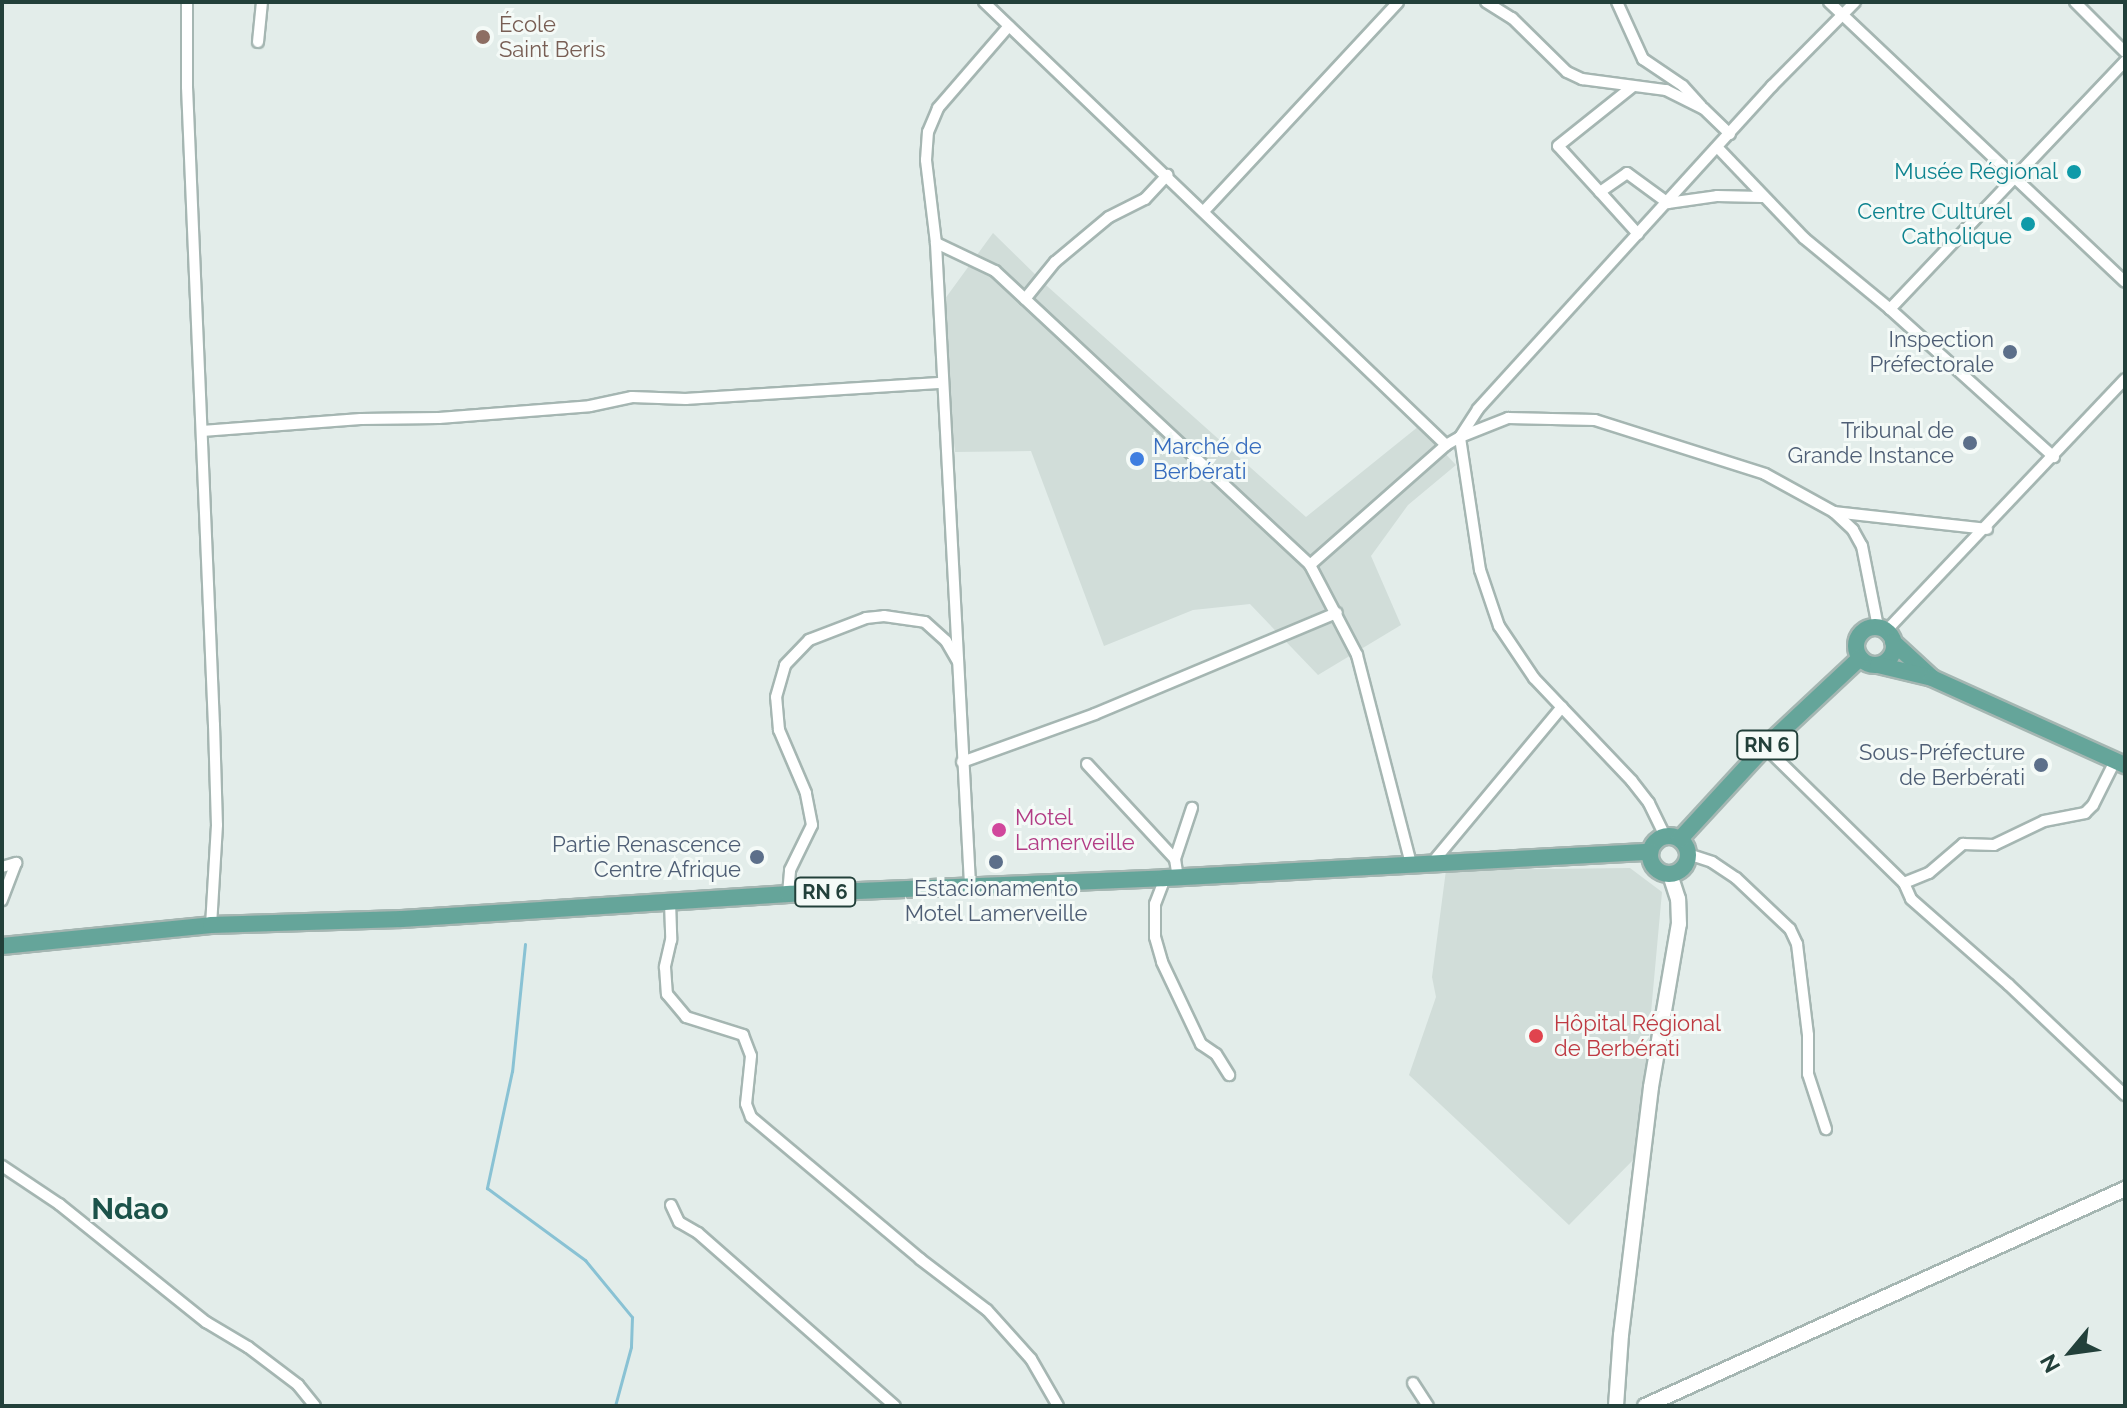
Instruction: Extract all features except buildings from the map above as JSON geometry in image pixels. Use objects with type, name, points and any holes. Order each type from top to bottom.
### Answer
[{"type":"main road","name":"RN 6","points":[[2,946],[211,925],[970,884],[1172,878],[1650,852],[1652,845],[1677,843],[1765,747],[1860,658],[1856,646],[1859,634],[1886,634]]},
{"type":"main road","points":[[1878,665],[1889,658],[1886,634]]},
{"type":"main road","points":[[1886,634],[1932,678]]},
{"type":"main road","points":[[1860,658],[1932,678],[2120,763]]},
{"type":"main road","name":"RN 6","points":[[1670,875],[1685,866],[1677,843]]},
{"type":"main road","points":[[1650,852],[1654,868],[1670,875]]},
{"type":"street","points":[[187,2],[217,825],[211,925]]},
{"type":"street","points":[[258,42],[262,2]]},
{"type":"street","points":[[984,2],[1446,445]]},
{"type":"street","points":[[1204,211],[1398,2]]},
{"type":"street","points":[[1486,2],[1512,18],[1567,72],[1582,79],[1666,90],[1704,109]]},
{"type":"street","points":[[1617,2],[1643,59],[1683,86],[1730,134]]},
{"type":"street","points":[[1829,2],[2125,282]]},
{"type":"street","points":[[1826,1129],[1808,1074],[1808,1035],[1797,944],[1790,929],[1736,878],[1677,843],[1632,781],[1534,678],[1499,626],[1480,570],[1460,437],[1478,409],[1855,2]]},
{"type":"street","points":[[2075,2],[2125,52]]},
{"type":"street","points":[[970,884],[936,243],[926,160],[928,132],[938,108],[1009,26]]},
{"type":"street","points":[[1890,309],[2125,61]]},
{"type":"street","points":[[1632,87],[1558,146],[1638,234]]},
{"type":"street","points":[[1718,148],[1804,238],[1890,309],[2054,457]]},
{"type":"street","points":[[1600,192],[1627,173],[1668,203],[1717,196],[1762,197]]},
{"type":"street","points":[[1025,299],[1055,262],[1109,217],[1145,199],[1167,175]]},
{"type":"street","points":[[936,243],[995,271],[1310,565],[1357,655],[1411,864]]},
{"type":"street","points":[[1886,634],[2125,379]]},
{"type":"street","points":[[202,431],[361,419],[439,418],[590,406],[632,397],[686,399],[942,383]]},
{"type":"street","points":[[1310,565],[1446,445],[1460,437],[1508,418],[1595,420],[1765,474],[1834,512],[1853,530],[1862,546],[1886,634]]},
{"type":"street","points":[[1834,512],[1987,529]]},
{"type":"street","points":[[962,762],[1095,714],[1337,613]]},
{"type":"street","points":[[788,894],[790,870],[812,825],[806,793],[779,730],[776,697],[785,665],[809,640],[866,618],[906,617],[925,622],[946,641],[959,664]]},
{"type":"street","points":[[1432,863],[1562,707]]},
{"type":"street","points":[[1765,747],[1904,883],[1911,899],[2009,985],[2125,1095]]},
{"type":"street","points":[[1904,883],[1929,873],[1963,844],[1994,845],[2044,821],[2085,813],[2120,763]]},
{"type":"street","points":[[1087,764],[1175,859]]},
{"type":"street","points":[[1192,808],[1172,878],[1155,904],[1155,937],[1162,962],[1201,1044],[1216,1054],[1229,1075]]},
{"type":"street","points":[[2,867],[16,863],[2,900]]},
{"type":"street","points":[[1616,1406],[1621,1335],[1651,1087],[1679,924],[1678,899],[1670,875]]},
{"type":"street","points":[[670,902],[671,940],[664,975],[667,994],[686,1017],[743,1035],[751,1056],[746,1104],[751,1117],[920,1259],[987,1310],[1031,1359],[1058,1406]]},
{"type":"street","points":[[2,1166],[59,1204],[206,1322],[298,1385],[315,1406]]},
{"type":"street","points":[[1645,1406],[2125,1189]]},
{"type":"street","points":[[671,1205],[679,1222],[698,1233],[895,1406]]},
{"type":"street","points":[[1413,1383],[1428,1406]]},
{"type":"shaded area","name":"Marché de Berbérati","points":[[993,233],[1047,286],[1306,517],[1419,426],[1456,465],[1408,505],[1371,556],[1401,625],[1318,675],[1250,604],[1193,610],[1104,646],[1031,451],[955,452],[939,307]]},
{"type":"shaded area","name":"Hôpital Régional de Berbérati","points":[[1630,868],[1662,892],[1638,1155],[1569,1225],[1409,1075],[1436,997],[1432,977],[1446,870]]},
{"type":"waterway","points":[[525,944],[512,1071],[487,1188],[585,1260],[632,1317],[631,1347],[615,1406]]},
{"type":"place","name":"École Saint Beris","points":[[483,37]]},
{"type":"place","name":"Musée Régional","points":[[2074,172]]},
{"type":"place","name":"Centre Culturel Catholique","points":[[2028,224]]},
{"type":"place","name":"Inspection Préfectorale","points":[[2010,352]]},
{"type":"place","name":"Tribunal de Grande Instance","points":[[1970,443]]},
{"type":"place","name":"Marché de Berbérati","points":[[1137,459]]},
{"type":"place","name":"Sous-Préfecture de Berbérati","points":[[2041,765]]},
{"type":"place","name":"Motel Lamerveille","points":[[999,830]]},
{"type":"place","name":"Partie Renascence Centre Afrique","points":[[757,857]]},
{"type":"place","name":"Estacionamento Motel Lamerveille","points":[[996,862]]},
{"type":"place","name":"Hôpital Régional de Berbérati","points":[[1536,1036]]},
{"type":"district","name":"Ndao","points":[[130,1209]]}]
